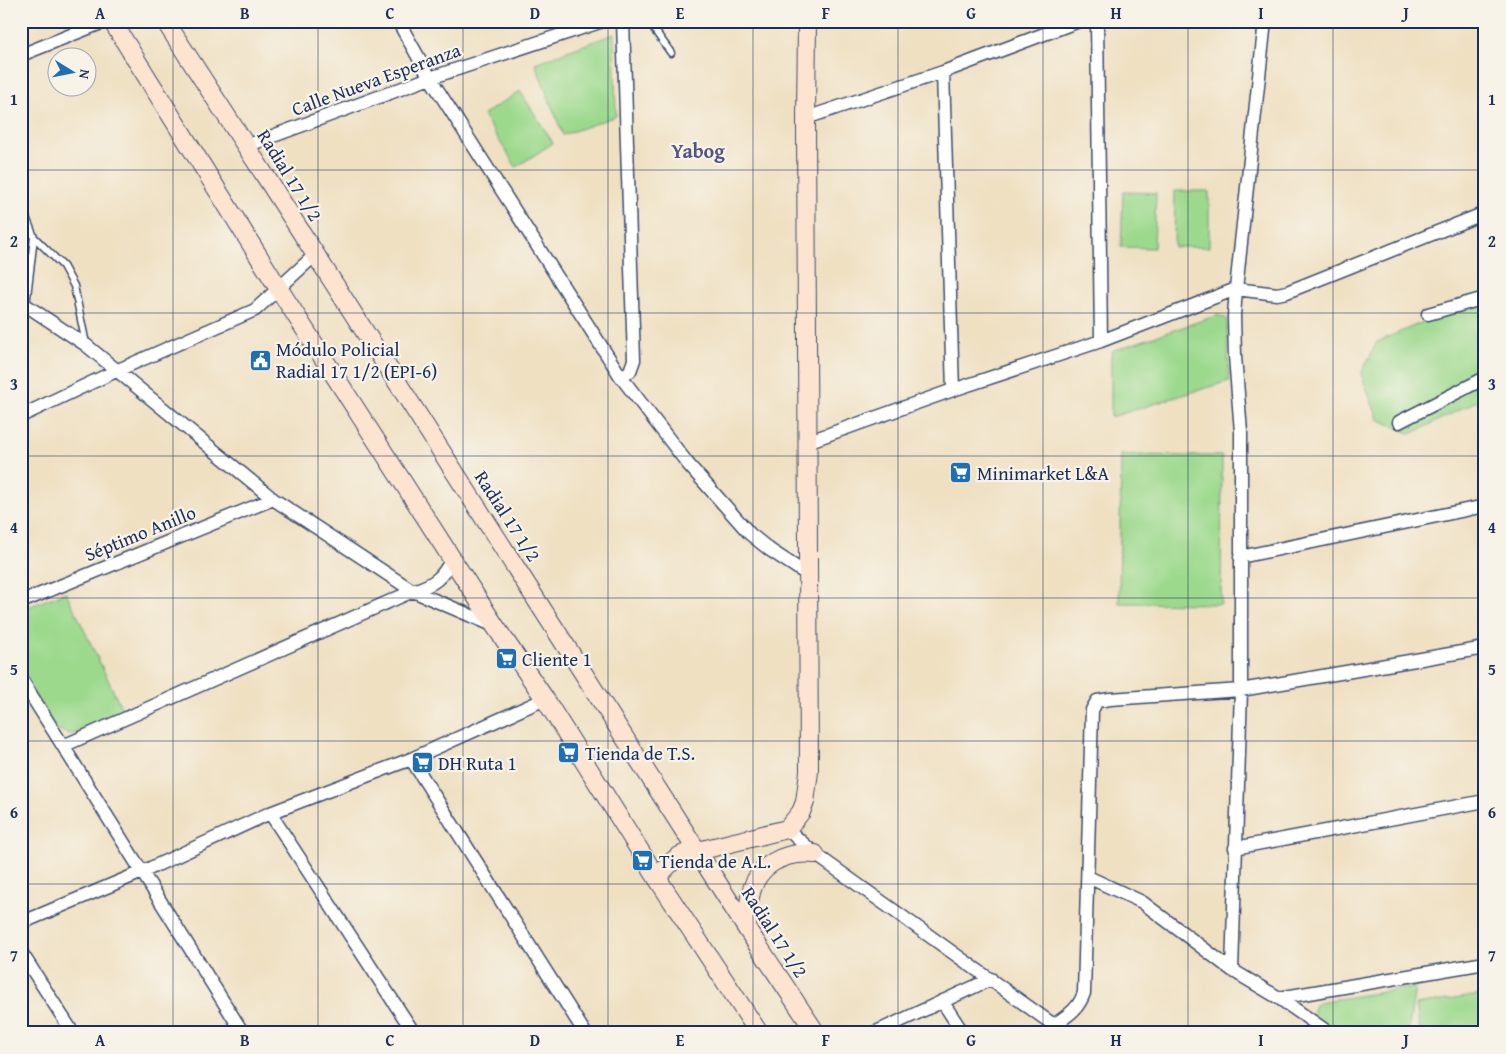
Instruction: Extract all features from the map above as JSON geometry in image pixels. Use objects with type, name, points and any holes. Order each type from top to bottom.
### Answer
[{"type":"street","points":[[21,55],[106,21]]},
{"type":"street","points":[[112,21],[279,289],[452,559],[545,699],[657,878],[759,1033]]},
{"type":"street","name":"Radial 17 1/2","points":[[165,21],[747,929],[816,1033]]},
{"type":"street","points":[[398,21],[430,78],[621,377],[688,464],[750,534],[770,550],[808,575]]},
{"type":"street","name":"Calle Nueva Esperanza","points":[[246,146],[430,78],[603,21]]},
{"type":"street","points":[[621,377],[630,371],[634,360],[623,21]]},
{"type":"street","points":[[657,878],[666,867],[689,851],[698,851],[787,829],[795,821],[805,802],[809,771],[807,21]]},
{"type":"street","points":[[806,118],[943,72],[1079,21]]},
{"type":"street","points":[[1097,21],[1101,341]]},
{"type":"street","points":[[1232,970],[1241,690],[1241,432],[1235,356],[1236,288],[1265,21]]},
{"type":"street","points":[[943,72],[954,390]]},
{"type":"street","points":[[807,442],[1101,341],[1236,288],[1277,294],[1287,292],[1485,213]]},
{"type":"street","points":[[21,416],[118,370],[255,310],[315,255]]},
{"type":"street","points":[[1428,314],[1485,298]]},
{"type":"street","points":[[23,303],[86,345],[274,499],[413,591],[496,626]]},
{"type":"street","points":[[1399,422],[1485,378]]},
{"type":"street","name":"Séptimo Anillo","points":[[21,602],[274,499]]},
{"type":"street","points":[[1240,557],[1485,506]]},
{"type":"street","points":[[63,746],[430,585],[444,574],[452,559]]},
{"type":"street","points":[[1054,1025],[1074,1011],[1080,1004],[1084,994],[1092,710],[1097,701],[1241,690],[1485,648]]},
{"type":"street","points":[[21,679],[243,1033]]},
{"type":"street","points":[[21,923],[142,872],[270,812],[411,760],[545,699]]},
{"type":"street","points":[[411,760],[585,1033]]},
{"type":"street","points":[[1235,848],[1485,801]]},
{"type":"street","points":[[270,812],[414,1033]]},
{"type":"street","points":[[787,829],[815,854],[1065,1033]]},
{"type":"street","points":[[747,929],[750,897],[754,883],[762,871],[786,855],[800,852],[815,854]]},
{"type":"street","points":[[1088,878],[1142,902],[1232,970],[1279,998],[1329,1033]]},
{"type":"street","points":[[21,952],[73,1033]]},
{"type":"street","points":[[1279,998],[1485,962]]},
{"type":"street","points":[[874,1033],[898,1028],[942,1001],[990,979]]},
{"type":"street","points":[[942,1001],[963,1033]]},
{"type":"lane","points":[[648,21],[671,53]]},
{"type":"lane","points":[[21,205],[34,237],[63,266],[74,286],[86,345]]},
{"type":"lane","points":[[23,303],[34,237]]},
{"type":"green space","points":[[614,34],[616,116],[563,135],[535,63]]},
{"type":"green space","points":[[520,91],[553,143],[516,167],[483,115]]},
{"type":"green space","points":[[1175,191],[1209,191],[1209,247],[1174,247]]},
{"type":"green space","points":[[1123,192],[1156,193],[1154,248],[1121,247]]},
{"type":"green space","points":[[1485,295],[1485,397],[1411,434],[1378,419],[1361,374],[1377,342]]},
{"type":"green space","points":[[1218,315],[1227,319],[1229,381],[1111,417],[1112,351]]},
{"type":"green space","points":[[1121,455],[1222,456],[1221,604],[1119,603]]},
{"type":"green space","points":[[66,592],[123,711],[79,733],[72,734],[56,728],[21,674],[21,610]]},
{"type":"green space","points":[[1415,987],[1408,1033],[1332,1033],[1319,1023],[1314,1015],[1314,1007],[1318,1002]]},
{"type":"green space","points":[[1480,995],[1485,1033],[1420,1033],[1416,1005]]},
{"type":"place","name":"Módulo Policial Radial 17 1/2 (EPI-6)","points":[[260,360]]},
{"type":"place","name":"Minimarket L&A","points":[[961,473]]},
{"type":"place","name":"Cliente 1","points":[[506,659]]},
{"type":"place","name":"Tienda de T.S.","points":[[569,753]]},
{"type":"place","name":"DH Ruta 1","points":[[422,763]]},
{"type":"place","name":"Tienda de A.L.","points":[[643,861]]},
{"type":"district","name":"Yabog","points":[[698,151]]}]
